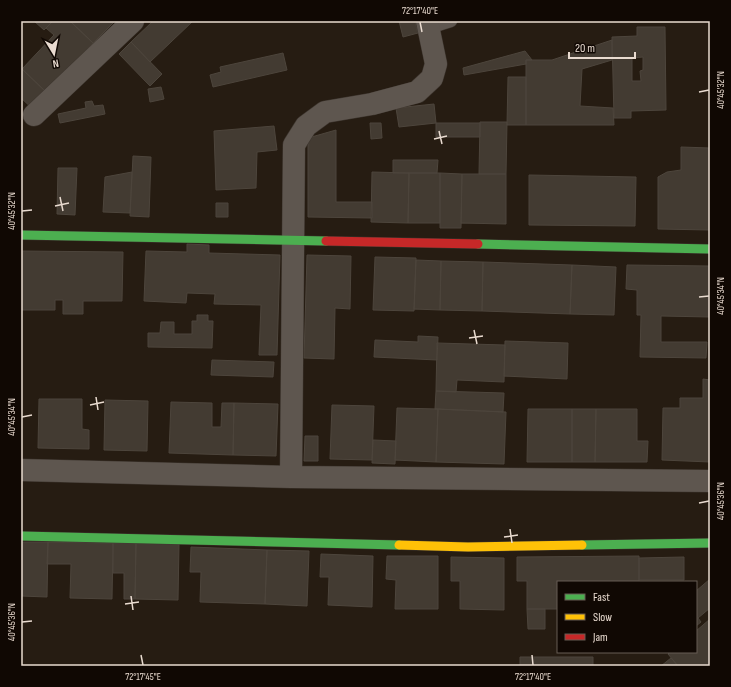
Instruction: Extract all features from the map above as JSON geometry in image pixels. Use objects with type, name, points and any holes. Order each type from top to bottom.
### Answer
[{"type":"street","points":[[34,115],[133,21]]},
{"type":"street","points":[[291,477],[294,145],[306,126],[325,112],[372,104],[416,92],[432,78],[436,64],[428,24]]},
{"type":"street","points":[[21,235],[710,249]]},
{"type":"street","points":[[21,470],[291,477],[710,481]]},
{"type":"street","points":[[21,536],[468,547],[710,543]]},
{"type":"lane","points":[[428,24],[451,21]]},
{"type":"building","points":[[34,21],[53,21],[44,30]]},
{"type":"building","points":[[53,21],[70,21],[93,43],[46,92],[22,69],[54,35],[46,28]]},
{"type":"building","points":[[115,21],[93,43],[71,22]]},
{"type":"building","points":[[153,21],[193,21],[150,62],[131,42]]},
{"type":"building","points":[[399,21],[415,21],[418,33],[403,37]]},
{"type":"building","points":[[637,27],[665,27],[666,110],[631,111],[631,118],[614,118],[612,37],[637,36]],"holes":[[[643,57],[643,70],[640,71],[641,81],[632,81],[632,58]]]},
{"type":"building","points":[[612,40],[612,60],[582,69],[580,106],[613,108],[614,125],[526,125],[526,60],[552,60]]},
{"type":"building","points":[[131,42],[162,74],[150,86],[119,54]]},
{"type":"building","points":[[525,51],[532,60],[526,60],[526,64],[464,75],[463,68]]},
{"type":"building","points":[[283,53],[287,70],[213,87],[210,75],[221,72],[220,67]]},
{"type":"building","points":[[21,68],[48,94],[34,110],[21,98]]},
{"type":"building","points":[[508,77],[526,77],[526,125],[507,125]]},
{"type":"building","points":[[161,87],[164,99],[150,102],[148,89]]},
{"type":"building","points":[[92,101],[94,106],[103,105],[105,114],[60,123],[58,114],[86,108],[85,102]]},
{"type":"building","points":[[434,104],[436,123],[399,127],[396,108]]},
{"type":"building","points":[[480,122],[507,122],[506,174],[479,174]]},
{"type":"building","points":[[370,123],[381,123],[382,138],[371,139]]},
{"type":"building","points":[[436,123],[480,123],[480,137],[436,137]]},
{"type":"building","points":[[274,126],[277,150],[257,152],[256,188],[216,190],[214,131]]},
{"type":"building","points":[[336,130],[336,202],[372,202],[372,218],[308,217],[308,138]]},
{"type":"building","points":[[681,147],[710,148],[710,230],[658,229],[658,177],[667,172],[681,170]]},
{"type":"building","points":[[133,156],[151,157],[149,217],[130,216]]},
{"type":"building","points":[[393,160],[438,160],[437,173],[393,173]]},
{"type":"building","points":[[58,168],[77,168],[75,215],[57,214]]},
{"type":"building","points":[[132,172],[130,213],[103,212],[105,177]]},
{"type":"building","points":[[372,172],[409,173],[408,223],[371,222]]},
{"type":"building","points":[[409,173],[440,173],[440,223],[408,223]]},
{"type":"building","points":[[440,173],[462,174],[461,228],[440,228]]},
{"type":"building","points":[[462,174],[506,174],[506,224],[461,223]]},
{"type":"building","points":[[529,175],[636,177],[635,226],[529,225]]},
{"type":"building","points":[[216,203],[228,203],[228,217],[216,217]]},
{"type":"building","points":[[187,244],[209,245],[209,253],[280,255],[277,355],[259,355],[261,305],[214,304],[215,294],[187,293],[186,303],[144,301],[146,251],[187,252]]},
{"type":"building","points":[[21,251],[123,252],[122,301],[83,301],[83,314],[63,314],[63,300],[55,300],[55,310],[21,310]]},
{"type":"building","points":[[307,255],[351,256],[350,309],[335,308],[334,359],[304,358]]},
{"type":"building","points":[[375,257],[416,258],[414,311],[373,310]]},
{"type":"building","points":[[416,260],[441,261],[440,310],[414,309]]},
{"type":"building","points":[[441,261],[483,262],[482,311],[440,310]]},
{"type":"building","points":[[483,262],[572,265],[570,314],[482,311]]},
{"type":"building","points":[[572,265],[616,267],[614,315],[570,314]]},
{"type":"building","points":[[627,265],[710,266],[710,317],[661,316],[661,342],[707,342],[706,358],[640,357],[641,315],[637,315],[637,290],[626,289]]},
{"type":"building","points":[[197,315],[208,315],[208,321],[213,321],[212,348],[148,347],[148,333],[160,333],[161,322],[174,322],[174,334],[192,334],[192,321],[197,321]]},
{"type":"building","points":[[418,336],[438,337],[437,360],[374,357],[375,340],[418,342]]},
{"type":"building","points":[[505,341],[568,343],[567,379],[504,376]]},
{"type":"building","points":[[437,343],[505,345],[504,382],[457,380],[456,392],[436,391]]},
{"type":"building","points":[[212,360],[274,362],[273,377],[211,375]]},
{"type":"building","points":[[703,379],[710,380],[710,462],[662,460],[663,408],[680,408],[680,398],[703,398]]},
{"type":"building","points":[[436,391],[504,393],[503,412],[435,409]]},
{"type":"building","points":[[39,399],[82,399],[82,429],[89,430],[89,449],[38,448]]},
{"type":"building","points":[[105,400],[148,401],[147,451],[104,450]]},
{"type":"building","points":[[171,402],[212,403],[212,427],[221,427],[222,403],[234,403],[233,455],[169,453]]},
{"type":"building","points":[[234,403],[278,404],[276,456],[233,455]]},
{"type":"building","points":[[332,405],[374,406],[372,460],[330,459]]},
{"type":"building","points":[[397,408],[438,409],[436,462],[395,460]]},
{"type":"building","points":[[438,409],[506,412],[504,464],[436,462]]},
{"type":"building","points":[[528,409],[572,409],[572,462],[527,462]]},
{"type":"building","points":[[572,409],[596,409],[595,462],[572,462]]},
{"type":"building","points":[[596,409],[637,409],[637,441],[648,441],[647,462],[595,462]]},
{"type":"building","points":[[305,436],[318,436],[318,461],[304,461]]},
{"type":"building","points":[[373,440],[396,441],[395,464],[372,463]]},
{"type":"building","points":[[21,542],[48,542],[47,597],[21,596]]},
{"type":"building","points":[[48,542],[113,543],[112,599],[70,598],[71,564],[47,564]]},
{"type":"building","points":[[113,543],[136,543],[135,599],[124,599],[124,573],[113,573]]},
{"type":"building","points":[[136,543],[179,544],[178,600],[135,599]]},
{"type":"building","points":[[191,547],[267,550],[265,604],[200,602],[201,572],[190,572]]},
{"type":"building","points":[[267,550],[309,551],[307,606],[265,604]]},
{"type":"building","points":[[321,554],[373,556],[372,607],[328,605],[329,577],[320,577]]},
{"type":"building","points":[[387,556],[438,556],[438,609],[395,609],[396,580],[386,579]]},
{"type":"building","points":[[639,556],[639,581],[557,581],[557,609],[527,609],[527,581],[517,581],[517,557]]},
{"type":"building","points":[[451,557],[504,558],[504,610],[460,609],[460,581],[451,581]]},
{"type":"building","points":[[684,557],[684,580],[639,580],[639,558]]},
{"type":"building","points":[[710,579],[710,608],[698,618],[701,622],[697,625],[697,590]]},
{"type":"building","points":[[527,609],[545,609],[545,629],[528,629]]},
{"type":"building","points":[[710,619],[710,666],[678,666],[668,654],[697,653],[697,630]]},
{"type":"building","points":[[520,657],[593,657],[593,666],[520,666]]},
{"type":"building","points":[[671,658],[678,666],[661,666]]},
{"type":"traffic: fast","points":[[21,235],[326,241]]},
{"type":"traffic: fast","points":[[478,244],[710,249]]},
{"type":"traffic: fast","points":[[21,536],[399,545]]},
{"type":"traffic: fast","points":[[582,545],[710,543]]},
{"type":"traffic: slow","points":[[399,545],[468,547],[582,545]]},
{"type":"traffic: jam","points":[[326,241],[478,244]]}]
